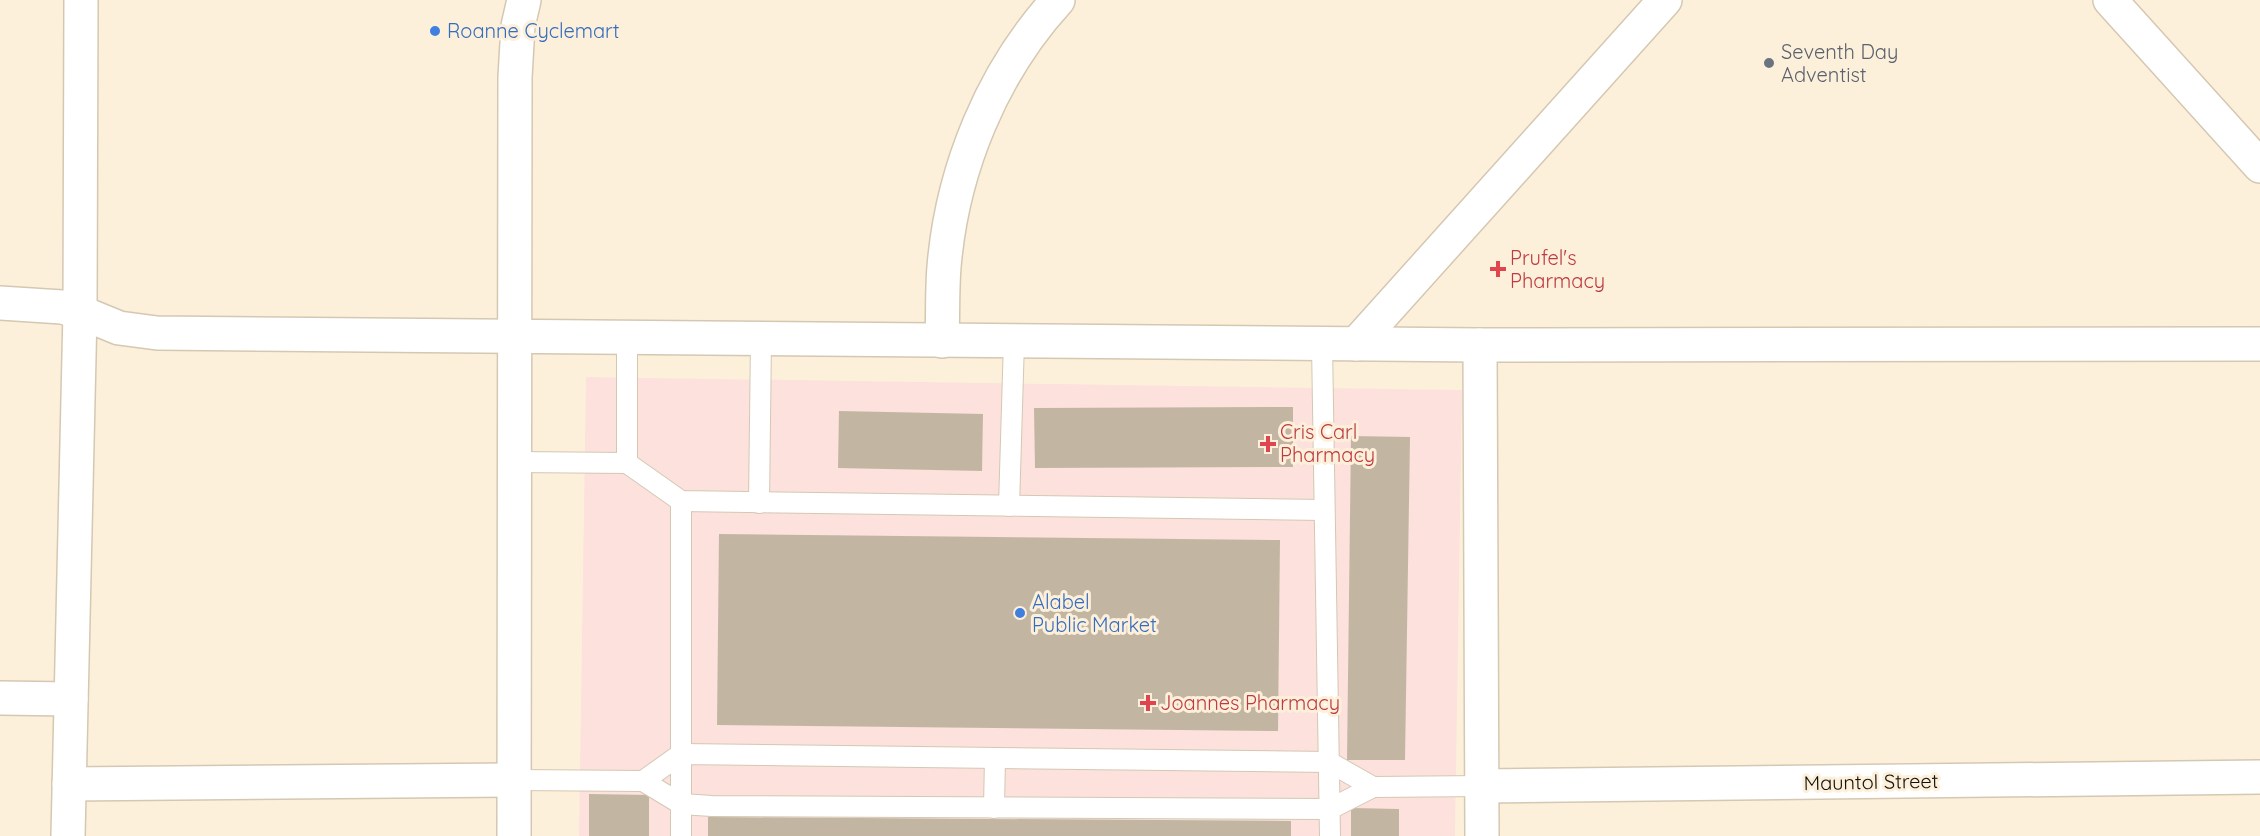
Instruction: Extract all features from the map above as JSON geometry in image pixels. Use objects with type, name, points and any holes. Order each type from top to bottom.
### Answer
[{"type":"street","points":[[68,836],[80,312],[81,0]]},
{"type":"street","points":[[514,836],[517,462],[515,77],[518,27],[524,0]]},
{"type":"street","points":[[942,340],[944,266],[955,198],[975,133],[1005,70],[1038,21],[1058,0]]},
{"type":"street","points":[[1356,344],[1665,0]]},
{"type":"street","points":[[2110,0],[2260,166]]},
{"type":"street","points":[[0,303],[46,305],[80,312],[119,328],[157,333],[1480,345],[2260,344]]},
{"type":"street","points":[[1480,345],[1482,836]]},
{"type":"street","points":[[0,698],[71,699]]},
{"type":"street","name":"Mauntol Street","points":[[1483,786],[2260,777]]},
{"type":"street","points":[[69,784],[515,780]]},
{"type":"lane","points":[[627,338],[627,463]]},
{"type":"lane","points":[[759,503],[761,339]]},
{"type":"lane","points":[[1009,506],[1014,341]]},
{"type":"lane","points":[[1322,344],[1330,836]]},
{"type":"lane","points":[[517,462],[627,463],[681,501],[1324,510]]},
{"type":"lane","points":[[681,501],[681,836]]},
{"type":"lane","points":[[643,781],[681,754],[1329,762],[1373,787]]},
{"type":"lane","points":[[994,808],[995,758]]},
{"type":"lane","points":[[515,780],[643,781],[681,804],[994,808],[1330,809],[1373,787],[1483,786]]},
{"type":"shaded area","name":"Alabel Public Market","points":[[586,377],[1462,390],[1455,836],[579,836]]},
{"type":"building","points":[[1293,407],[1293,467],[1035,468],[1034,408]]},
{"type":"building","points":[[839,411],[983,414],[982,471],[838,468]]},
{"type":"building","points":[[1351,436],[1410,437],[1405,760],[1347,760]]},
{"type":"building","points":[[719,534],[1280,540],[1278,731],[717,725]]},
{"type":"building","points":[[589,794],[649,795],[649,836],[589,836]]},
{"type":"building","points":[[1351,808],[1399,809],[1399,836],[1351,836]]},
{"type":"building","points":[[708,817],[1291,821],[1291,836],[708,836]]},
{"type":"place","name":"Roanne Cyclemart","points":[[435,31]]},
{"type":"place","name":"Seventh Day Adventist","points":[[1769,63]]},
{"type":"place","name":"Prufel's Pharmacy","points":[[1498,269]]},
{"type":"place","name":"Cris Carl Pharmacy","points":[[1268,444]]},
{"type":"place","name":"Alabel Public Market","points":[[1020,613]]},
{"type":"place","name":"Joannes Pharmacy","points":[[1148,703]]}]
